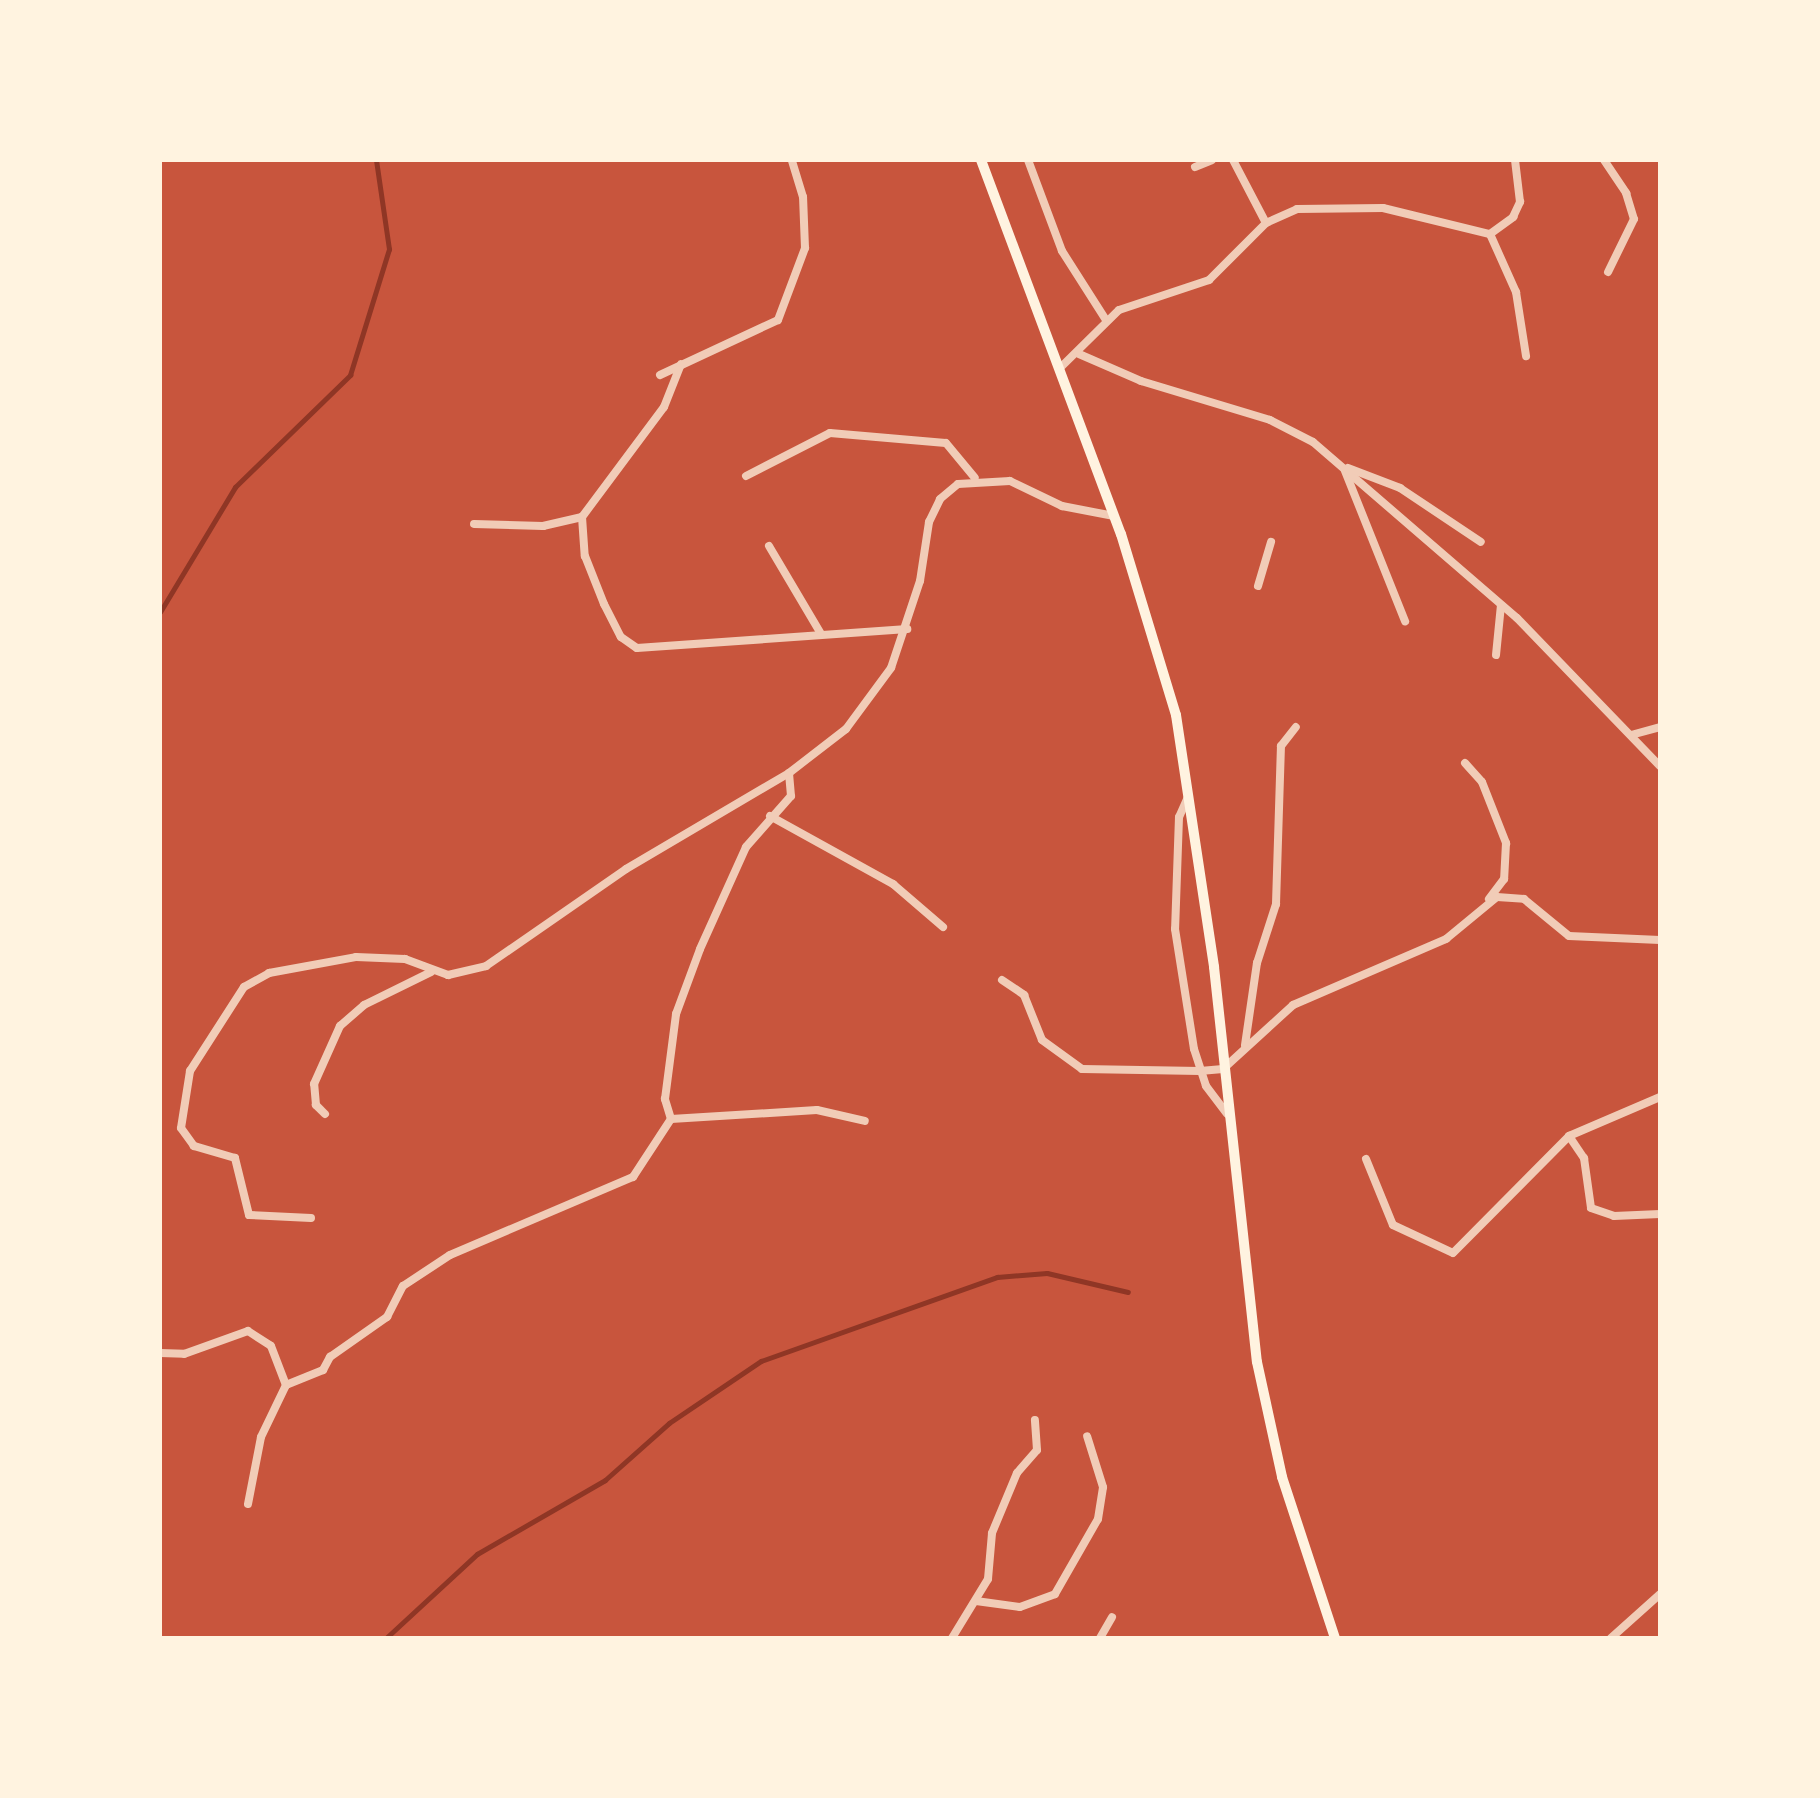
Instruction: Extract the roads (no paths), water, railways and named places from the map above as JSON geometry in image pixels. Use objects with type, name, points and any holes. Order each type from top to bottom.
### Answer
[{"type":"main road","points":[[981,160],[1061,367],[1153,626],[1191,793],[1257,1362],[1282,1477],[1335,1638]]},
{"type":"street","points":[[660,375],[729,348],[778,320],[805,248],[804,196],[792,160]]},
{"type":"street","points":[[1028,160],[1062,252],[1106,320]]},
{"type":"street","points":[[1195,167],[1212,160]]},
{"type":"street","points":[[1233,160],[1266,223]]},
{"type":"street","points":[[1490,234],[1513,217],[1520,202],[1516,160]]},
{"type":"street","points":[[1604,160],[1626,193],[1634,219],[1608,272]]},
{"type":"street","points":[[1061,367],[1079,354],[1106,320],[1133,303],[1209,280],[1266,223],[1310,207],[1383,208],[1490,234]]},
{"type":"street","points":[[1490,234],[1516,292],[1526,356]]},
{"type":"street","points":[[1079,354],[1141,382],[1270,420],[1343,467],[1500,605],[1660,766]]},
{"type":"street","points":[[474,524],[543,526],[582,516],[664,408],[681,364]]},
{"type":"street","points":[[746,476],[830,434],[946,443],[975,478]]},
{"type":"street","points":[[1343,467],[1400,488],[1480,542]]},
{"type":"street","points":[[1343,467],[1405,621]]},
{"type":"street","points":[[310,1218],[248,1214],[234,1158],[194,1146],[181,1128],[190,1072],[230,1002],[256,978],[356,956],[405,959],[448,974],[503,956],[626,869],[789,773],[866,706],[907,629],[929,522],[948,490],[975,478],[1010,482],[1062,506],[1114,516]]},
{"type":"street","points":[[582,516],[584,556],[630,645],[907,629]]},
{"type":"street","points":[[1258,586],[1271,542]]},
{"type":"street","points":[[769,546],[822,634]]},
{"type":"street","points":[[1496,655],[1500,605]]},
{"type":"street","points":[[1245,1045],[1257,963],[1276,904],[1281,746],[1296,727]]},
{"type":"street","points":[[1631,735],[1660,727]]},
{"type":"street","points":[[1002,980],[1024,995],[1042,1040],[1082,1069],[1223,1069],[1292,1005],[1446,939],[1483,906],[1504,879],[1506,843],[1482,782],[1465,763]]},
{"type":"street","points":[[671,1119],[665,1100],[676,1014],[746,847],[791,796],[789,773]]},
{"type":"street","points":[[1191,793],[1179,817],[1174,914],[1200,1070],[1227,1114]]},
{"type":"street","points":[[770,816],[894,884],[943,927]]},
{"type":"street","points":[[1483,906],[1512,895],[1569,936],[1660,940]]},
{"type":"street","points":[[325,1114],[316,1106],[314,1084],[340,1026],[364,1005],[433,971]]},
{"type":"street","points":[[1366,1159],[1392,1225],[1453,1253],[1569,1136],[1660,1096]]},
{"type":"street","points":[[671,1119],[817,1110],[865,1121]]},
{"type":"street","points":[[248,1504],[261,1437],[286,1384],[323,1370],[330,1357],[387,1317],[403,1286],[450,1255],[624,1185],[671,1119]]},
{"type":"street","points":[[1569,1136],[1584,1158],[1584,1193],[1591,1208],[1614,1216],[1660,1214]]},
{"type":"street","points":[[160,1353],[184,1354],[248,1331],[271,1346],[286,1384]]},
{"type":"street","points":[[952,1638],[990,1571],[992,1533],[1017,1472],[1037,1450],[1035,1420]]},
{"type":"street","points":[[976,1601],[1020,1607],[1055,1594],[1098,1519],[1103,1487],[1087,1436]]},
{"type":"street","points":[[1611,1638],[1660,1594]]},
{"type":"street","points":[[1100,1638],[1112,1617]]},
{"type":"waterway","points":[[160,612],[235,487],[350,375],[389,249],[376,160]]},
{"type":"waterway","points":[[386,1638],[477,1554],[605,1480],[669,1423],[761,1361],[997,1277],[1047,1273],[1128,1292]]}]
